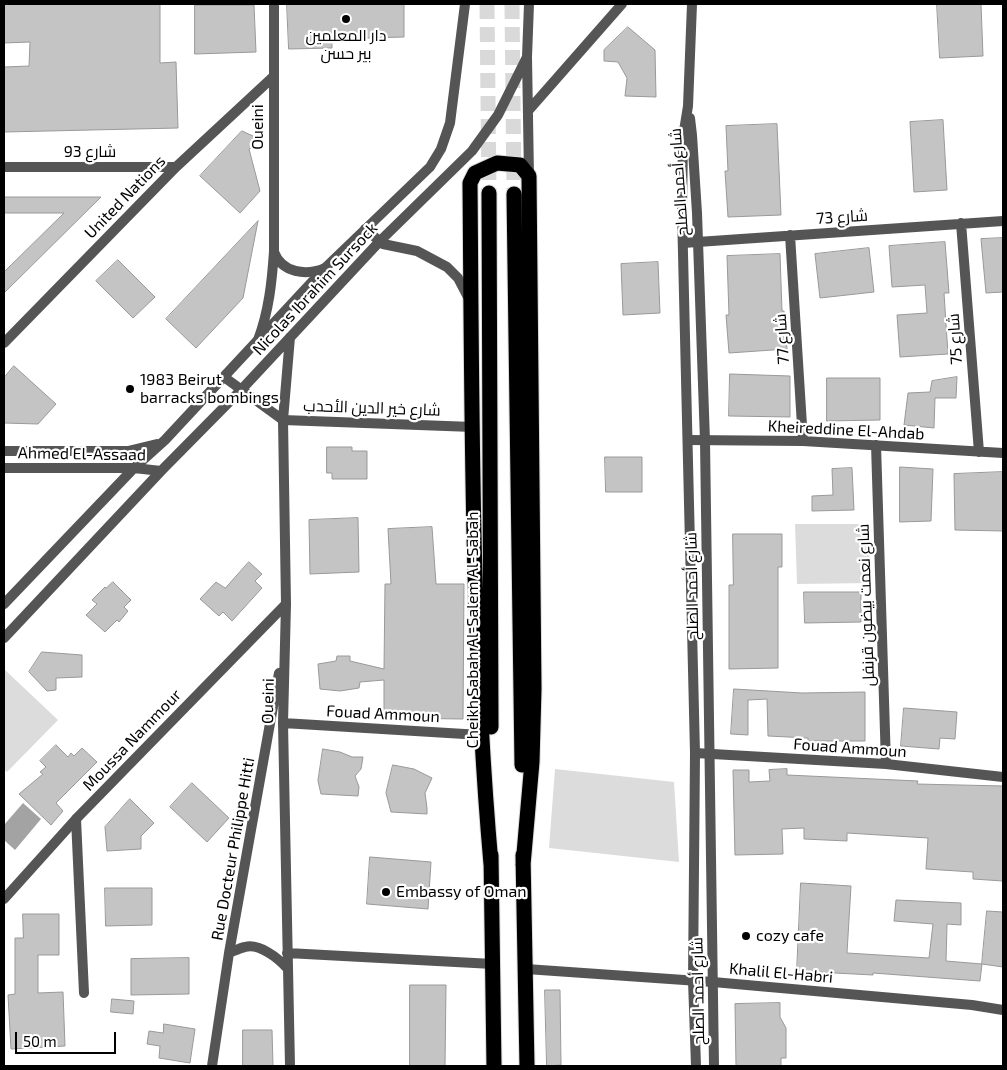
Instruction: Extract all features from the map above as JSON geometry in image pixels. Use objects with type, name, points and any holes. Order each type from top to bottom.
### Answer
[{"type":"highway","points":[[491,864],[481,735],[477,628],[470,183],[475,173],[497,163],[520,165],[529,176],[534,689],[532,762],[523,865]]},
{"type":"highway","name":"Cheikh Sabah Al-Salem Al-Sabah","points":[[489,193],[491,864],[494,1066]]},
{"type":"highway","points":[[514,194],[527,1066]]},
{"type":"street","name":"Oueini","points":[[258,340],[266,313],[274,251],[274,4]]},
{"type":"street","name":"Nicolas Ibrahim Sursock","points":[[4,604],[134,468],[165,440],[325,268],[430,167],[445,140],[453,107],[464,4]]},
{"type":"street","points":[[529,4],[529,176]]},
{"type":"street","points":[[528,111],[622,4]]},
{"type":"street","name":"شارع أحمد الصلح","points":[[692,4],[688,106],[683,136],[683,243],[694,753],[693,980],[696,1066]]},
{"type":"street","name":"Nicolas Ibrahim Sursock","points":[[4,638],[161,471],[242,390],[380,242],[472,151],[498,115],[528,57]]},
{"type":"street","name":"United Nations","points":[[4,343],[176,167],[273,77]]},
{"type":"street","name":"شارع أحمد الصلح","points":[[688,106],[692,135],[698,242],[705,440],[714,1066]]},
{"type":"street","name":"شارع 93","points":[[4,167],[176,167]]},
{"type":"street","name":"شارع 73","points":[[683,243],[1003,221]]},
{"type":"street","name":"شارع 75","points":[[961,223],[979,452]]},
{"type":"street","points":[[365,229],[380,242],[417,251],[447,267],[458,278],[471,302]]},
{"type":"street","name":"شارع 77","points":[[790,236],[803,441]]},
{"type":"street","points":[[274,251],[282,264],[292,270],[309,272],[325,268]]},
{"type":"street","name":"Oueini","points":[[290,337],[284,420],[286,604],[282,723],[290,1066]]},
{"type":"street","name":"شارع خير الدين الأحدب","points":[[224,377],[284,420],[473,427]]},
{"type":"street","name":"Ahmed El-Assaad","points":[[4,451],[128,451],[149,447],[165,440]]},
{"type":"street","name":"Kheireddine El-Ahdab","points":[[688,440],[803,441],[1003,453]]},
{"type":"street","name":"شارع نعمت بيضون قرنفل","points":[[876,445],[886,764]]},
{"type":"street","name":"Ahmed El-Assaad","points":[[4,468],[134,468],[161,471]]},
{"type":"street","name":"Moussa Nammour","points":[[4,899],[76,819],[286,604]]},
{"type":"street","name":"Rue Docteur Philippe Hitti","points":[[212,1066],[285,637]]},
{"type":"street","name":"Fouad Ammoun","points":[[282,723],[481,735]]},
{"type":"street","name":"Fouad Ammoun","points":[[694,753],[886,764],[1003,777]]},
{"type":"street","points":[[76,819],[84,994]]},
{"type":"street","points":[[230,953],[247,946],[266,951],[278,958],[287,968]]},
{"type":"street","points":[[287,953],[493,964]]},
{"type":"street","name":"Khalil El-Habri","points":[[526,969],[693,980],[972,1005],[1003,1010]]},
{"type":"shaded area","points":[[795,524],[869,524],[870,583],[797,584]]},
{"type":"shaded area","points":[[4,669],[58,720],[7,772],[4,769]]},
{"type":"shaded area","points":[[555,769],[674,782],[679,862],[549,848]]},
{"type":"shaded area","points":[[23,803],[41,819],[15,850],[4,840],[4,825]]},
{"type":"building","points":[[4,4],[160,4],[160,63],[176,62],[178,128],[4,132],[4,67],[29,66],[30,42],[4,43]]},
{"type":"building","name":"دار المعلمين بير حسن","points":[[287,4],[404,4],[404,37],[332,39],[332,48],[289,49]]},
{"type":"building","points":[[937,4],[981,4],[983,56],[940,58]]},
{"type":"building","points":[[195,5],[254,5],[256,52],[195,54]]},
{"type":"building","points":[[628,27],[655,50],[656,97],[625,96],[627,78],[618,62],[604,61],[604,50]]},
{"type":"building","points":[[943,120],[947,190],[914,192],[910,122]]},
{"type":"building","points":[[777,124],[781,215],[728,217],[725,171],[728,171],[726,126]]},
{"type":"building","points":[[242,131],[253,136],[253,147],[249,149],[260,191],[240,213],[200,176]]},
{"type":"building","points":[[4,197],[101,197],[4,293],[4,272],[64,213],[4,213]]},
{"type":"building","points":[[258,221],[243,298],[196,348],[166,319]]},
{"type":"building","points":[[1003,238],[1003,292],[986,293],[981,239]]},
{"type":"building","points":[[945,242],[949,293],[944,293],[948,354],[900,357],[897,315],[927,313],[925,285],[892,287],[889,246]]},
{"type":"building","points":[[869,248],[874,292],[820,298],[815,254]]},
{"type":"building","points":[[780,254],[782,311],[784,311],[787,349],[729,353],[726,315],[729,315],[727,256]]},
{"type":"building","points":[[118,260],[155,297],[133,318],[96,281]]},
{"type":"building","points":[[658,262],[660,313],[623,315],[621,264]]},
{"type":"building","points":[[14,366],[56,404],[38,424],[4,423],[4,378]]},
{"type":"building","points":[[730,374],[790,376],[790,417],[729,416]]},
{"type":"building","points":[[957,377],[956,398],[935,398],[934,428],[904,425],[908,393],[930,392],[932,381]]},
{"type":"building","points":[[827,378],[880,378],[880,420],[827,421]]},
{"type":"building","points":[[327,447],[352,447],[352,451],[367,451],[367,479],[332,479],[332,473],[327,473]]},
{"type":"building","points":[[605,457],[642,457],[642,492],[606,492]]},
{"type":"building","points":[[900,467],[933,469],[931,521],[900,522]]},
{"type":"building","points":[[852,468],[854,510],[812,511],[812,496],[833,495],[832,469]]},
{"type":"building","points":[[1003,472],[1003,531],[955,530],[954,474]]},
{"type":"building","points":[[358,518],[359,572],[310,574],[309,520]]},
{"type":"building","points":[[432,527],[436,584],[464,584],[463,719],[384,718],[384,680],[360,682],[359,688],[340,691],[320,689],[318,664],[336,661],[337,656],[350,656],[350,661],[384,669],[385,584],[391,584],[388,529]]},
{"type":"building","points":[[733,534],[782,534],[782,567],[778,567],[778,668],[729,669],[729,585],[733,585]]},
{"type":"building","points":[[249,562],[262,574],[255,581],[262,588],[232,621],[223,612],[219,616],[200,599],[216,582],[225,588]]},
{"type":"building","points":[[113,582],[131,600],[124,607],[128,611],[119,622],[117,620],[105,632],[86,615],[97,604],[92,600]]},
{"type":"building","points":[[804,592],[861,592],[861,622],[805,623]]},
{"type":"building","points":[[42,652],[82,655],[82,677],[56,678],[56,690],[47,691],[29,672]]},
{"type":"building","points":[[734,689],[802,693],[865,692],[865,741],[808,741],[808,738],[768,736],[767,699],[748,700],[748,735],[731,734]]},
{"type":"building","points":[[904,708],[957,712],[955,739],[940,738],[939,749],[901,746]]},
{"type":"building","points":[[56,745],[68,757],[71,753],[74,756],[82,748],[97,762],[56,803],[63,811],[51,825],[19,794],[43,774],[40,772],[46,767],[40,761]]},
{"type":"building","points":[[323,749],[340,752],[352,757],[363,757],[361,769],[355,776],[359,787],[358,796],[321,794],[318,781]]},
{"type":"building","points":[[393,765],[414,769],[432,778],[425,793],[427,814],[391,812],[386,793]]},
{"type":"building","points":[[787,769],[787,775],[918,781],[917,784],[1003,786],[1003,881],[973,879],[973,872],[926,869],[928,838],[847,833],[847,841],[804,839],[804,828],[782,829],[783,854],[735,855],[733,770],[749,770],[749,782],[770,781],[769,770]]},
{"type":"building","points":[[192,783],[229,818],[207,842],[170,807]]},
{"type":"building","points":[[130,799],[154,823],[141,836],[141,849],[107,851],[105,827]]},
{"type":"building","points":[[370,857],[431,862],[428,909],[367,904]]},
{"type":"building","points":[[801,883],[851,886],[847,953],[929,958],[933,924],[894,921],[896,900],[961,903],[961,925],[947,924],[946,961],[982,964],[980,981],[873,973],[873,975],[797,971]]},
{"type":"building","points":[[105,888],[152,888],[152,925],[106,926]]},
{"type":"building","points":[[987,911],[1003,912],[1003,967],[982,964]]},
{"type":"building","points":[[23,914],[59,914],[59,955],[38,955],[38,993],[63,992],[65,1046],[11,1049],[8,995],[15,994],[15,938],[23,938]]},
{"type":"building","points":[[189,958],[189,994],[131,995],[131,959]]},
{"type":"building","points":[[410,985],[446,985],[445,1066],[410,1066]]},
{"type":"building","points":[[545,990],[560,990],[561,1065],[547,1066]]},
{"type":"building","points":[[112,999],[134,1001],[133,1014],[111,1012]]},
{"type":"building","points":[[780,1003],[780,1017],[786,1028],[786,1058],[781,1058],[781,1066],[736,1066],[735,1004]]},
{"type":"building","points":[[164,1024],[195,1029],[190,1063],[159,1058],[160,1046],[147,1044],[149,1031],[163,1033]]},
{"type":"building","points":[[243,1030],[272,1030],[273,1066],[243,1066]]},
{"type":"tunnel","points":[[487,4],[489,193]]},
{"type":"tunnel","points":[[512,4],[514,194]]},
{"type":"place","name":"دار المعلمين بير حسن","points":[[346,19]]},
{"type":"place","name":"1983 Beirut barracks bombings","points":[[130,389]]},
{"type":"place","name":"Embassy of Oman","points":[[386,892]]},
{"type":"place","name":"cozy cafe","points":[[746,936]]}]
